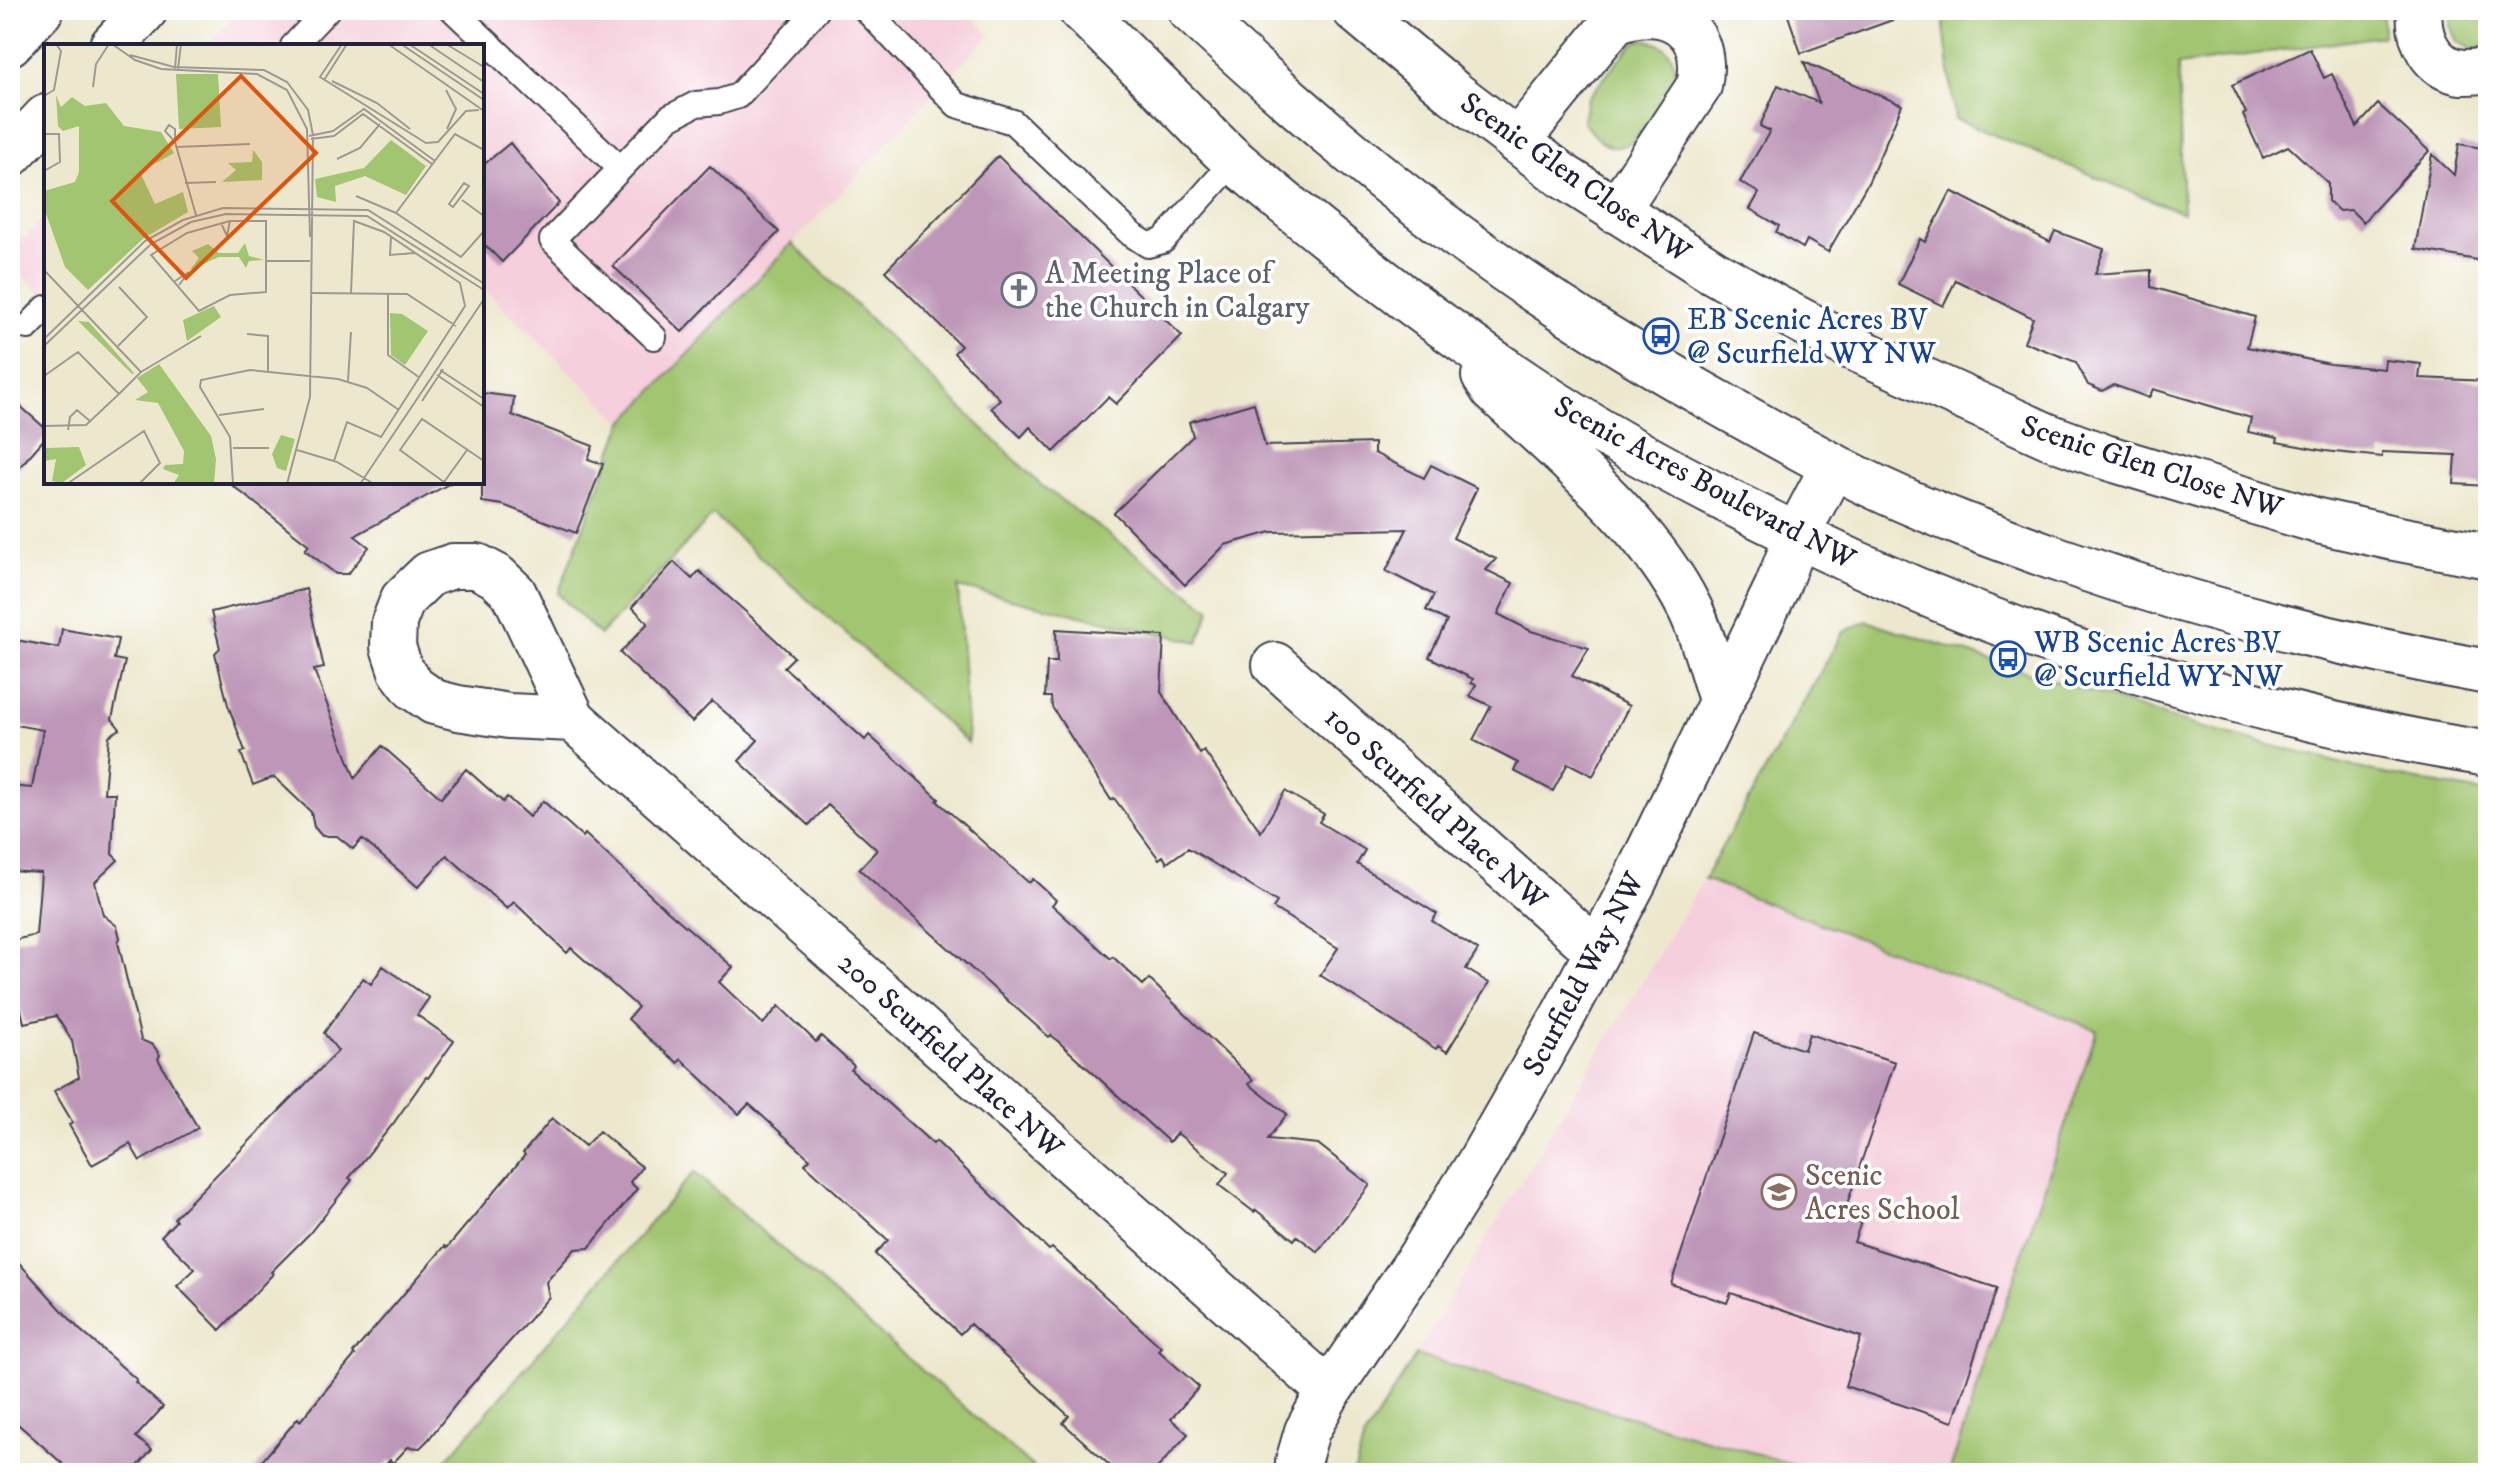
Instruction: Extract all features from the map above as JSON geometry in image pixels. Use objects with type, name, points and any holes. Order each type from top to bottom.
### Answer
[{"type":"street","points":[[10,43],[41,10]]},
{"type":"street","points":[[114,44],[145,10]]},
{"type":"street","name":"Scenic Acres Boulevard NW","points":[[1081,10],[1234,161],[1461,340],[1553,402],[1742,509],[1852,563],[1971,613],[2077,652],[2184,687],[2318,722],[2488,754]]},
{"type":"street","points":[[1190,10],[1302,111],[1486,257],[1623,348],[1833,466],[1910,502],[2121,581],[2332,642],[2488,672]]},
{"type":"street","name":"Scenic Glen Close NW","points":[[1355,10],[1517,142],[1616,211],[1789,315],[1878,359],[2048,436],[2105,457],[2318,521],[2488,556]]},
{"type":"street","points":[[2420,10],[2419,24],[2431,55],[2444,66],[2459,72],[2488,71]]},
{"type":"street","points":[[1517,142],[1615,21],[1631,13],[1647,11],[1665,13],[1680,21],[1701,50],[1703,68],[1699,86],[1616,211]]},
{"type":"street","points":[[10,155],[44,119]]},
{"type":"street","points":[[1461,340],[1493,390],[1582,473],[1655,553],[1690,608],[1721,699]]},
{"type":"street","name":"Scurfield Way NW","points":[[1293,1469],[1307,1431],[1329,1391],[1479,1163],[1563,1016],[1634,882],[1777,587],[1797,535],[1833,466]]},
{"type":"street","name":"100 Scurfield Place NW","points":[[1275,665],[1596,950]]},
{"type":"street","name":"200 Scurfield Place NW","points":[[573,719],[1329,1391]]},
{"type":"lane","points":[[295,44],[327,10]]},
{"type":"lane","points":[[453,10],[620,168]]},
{"type":"lane","points":[[654,337],[552,240],[669,118],[696,104],[738,96],[817,10]]},
{"type":"lane","points":[[866,10],[957,105],[1013,122],[1131,234],[1148,245],[1163,241],[1234,161]]},
{"type":"lane","points":[[28,327],[44,310]]},
{"type":"shaded area","points":[[240,10],[964,10],[990,34],[623,423],[484,289],[484,44],[208,44]]},
{"type":"shaded area","points":[[44,218],[44,295],[10,266],[10,254]]},
{"type":"shaded area","name":"Scenic Acres School","points":[[1704,879],[2097,1029],[1949,1473],[1823,1473],[1416,1355]]},
{"type":"green space","points":[[1942,10],[2265,10],[2383,16],[2383,36],[2178,65],[2183,213],[1955,119]]},
{"type":"green space","points":[[2453,10],[2488,10],[2488,49],[2473,50],[2457,42],[2450,25]]},
{"type":"green space","points":[[1644,39],[1669,52],[1677,78],[1648,125],[1624,145],[1612,147],[1598,139],[1583,121],[1587,99],[1633,43]]},
{"type":"green space","points":[[792,243],[1042,486],[1211,609],[1198,642],[958,587],[968,743],[713,515],[600,635],[558,594],[623,423]]},
{"type":"green space","points":[[1867,621],[2200,727],[2374,772],[2488,793],[2488,1473],[1949,1473],[2097,1030],[1704,879],[1843,632]]},
{"type":"green space","points":[[694,1172],[1040,1473],[435,1473]]},
{"type":"green space","points":[[1416,1355],[1823,1473],[1354,1473],[1364,1438]]},
{"type":"building","points":[[1786,10],[1908,10],[1909,14],[1801,53]]},
{"type":"building","points":[[2310,49],[2324,78],[2332,74],[2357,127],[2378,104],[2429,151],[2363,222],[2351,210],[2339,211],[2328,201],[2328,183],[2288,146],[2263,158],[2232,85]]},
{"type":"building","points":[[1804,62],[1902,105],[1869,181],[1828,252],[1807,240],[1803,248],[1776,232],[1779,226],[1750,209],[1759,193],[1740,182],[1770,131],[1760,126],[1778,85],[1819,103]]},
{"type":"building","points":[[510,143],[559,203],[502,262],[484,244],[484,164]]},
{"type":"building","points":[[2459,144],[2488,149],[2488,235],[2483,261],[2415,249],[2432,154],[2454,175]]},
{"type":"building","name":"A Meeting Place of the Church in Calgary","points":[[998,156],[1182,336],[1116,404],[1108,397],[1054,452],[1030,427],[1021,437],[991,408],[1000,399],[954,353],[961,346],[885,271]]},
{"type":"building","points":[[710,166],[779,232],[682,332],[613,266]]},
{"type":"building","points":[[1951,191],[2050,242],[2055,231],[2104,249],[2095,274],[2151,270],[2151,287],[2255,317],[2247,347],[2330,364],[2384,369],[2385,360],[2421,364],[2419,378],[2488,381],[2488,486],[2454,484],[2456,455],[2382,452],[2382,457],[2325,451],[2277,442],[2278,438],[2248,432],[2251,418],[2153,389],[2149,398],[2114,385],[2102,391],[2088,385],[2076,362],[2024,342],[2033,318],[1956,280],[1943,306],[1898,284],[1920,239],[1925,242]]},
{"type":"building","points":[[484,393],[514,397],[512,415],[593,446],[588,459],[603,464],[576,533],[503,505],[482,502]]},
{"type":"building","points":[[10,397],[44,427],[44,439],[10,478]]},
{"type":"building","points":[[1254,403],[1265,446],[1374,443],[1374,453],[1424,478],[1431,465],[1477,488],[1453,538],[1496,559],[1486,570],[1513,583],[1498,614],[1531,631],[1589,648],[1572,676],[1629,706],[1593,776],[1568,763],[1553,791],[1514,771],[1518,763],[1473,740],[1491,706],[1470,696],[1476,685],[1471,683],[1473,679],[1429,657],[1447,621],[1426,610],[1434,595],[1386,571],[1407,529],[1271,532],[1225,545],[1185,585],[1114,513],[1193,436],[1189,422]]},
{"type":"building","points":[[231,484],[448,484],[355,536],[369,547],[348,574],[336,574],[305,550],[309,545]]},
{"type":"building","points":[[674,562],[692,579],[699,571],[747,613],[794,657],[784,667],[865,740],[869,735],[1029,883],[1033,879],[1056,900],[1052,905],[1111,959],[1113,957],[1143,985],[1149,979],[1253,1080],[1249,1084],[1287,1114],[1268,1139],[1318,1144],[1370,1185],[1318,1252],[1297,1236],[1294,1240],[1219,1185],[1228,1173],[1177,1133],[1169,1142],[859,869],[877,850],[828,805],[809,825],[739,761],[758,740],[712,701],[692,722],[620,653],[648,623],[632,607]]},
{"type":"building","points":[[306,589],[324,668],[314,670],[355,778],[382,746],[441,798],[466,769],[503,802],[507,797],[529,817],[543,801],[583,837],[585,834],[733,967],[719,982],[763,1024],[779,1006],[816,1042],[821,1036],[854,1066],[851,1070],[933,1144],[936,1141],[1049,1250],[1052,1248],[1161,1347],[1158,1350],[1199,1387],[1171,1419],[1188,1434],[1153,1473],[1118,1473],[1063,1423],[1069,1416],[970,1324],[960,1334],[875,1254],[888,1240],[805,1164],[810,1159],[749,1104],[739,1114],[681,1059],[678,1063],[648,1038],[628,1019],[638,1007],[571,948],[567,953],[514,902],[507,909],[447,855],[418,887],[362,839],[353,849],[337,836],[322,836],[314,827],[311,812],[274,777],[253,785],[241,753],[245,751],[228,705],[215,653],[220,648],[211,612]]},
{"type":"building","points":[[62,629],[118,639],[114,659],[125,661],[112,719],[120,729],[109,736],[104,793],[115,793],[112,854],[118,860],[95,882],[103,915],[117,926],[141,1040],[153,1045],[160,1055],[158,1059],[198,1128],[140,1161],[130,1144],[92,1165],[54,1091],[79,1077],[72,1041],[56,1016],[24,1023],[14,978],[17,977],[10,941],[36,935],[41,873],[10,871],[10,786],[32,788],[43,730],[10,724],[10,671],[16,640],[59,648]]},
{"type":"building","points":[[1056,629],[1164,636],[1161,692],[1200,754],[1204,751],[1261,832],[1285,791],[1324,814],[1319,822],[1365,850],[1357,864],[1437,914],[1432,921],[1478,950],[1466,969],[1489,983],[1447,1052],[1438,1046],[1436,1049],[1320,975],[1338,948],[1273,908],[1277,902],[1188,848],[1167,863],[1163,856],[1159,859],[1114,798],[1111,800],[1052,707],[1051,697],[1045,697],[1047,662],[1057,662]]},
{"type":"building","points":[[383,966],[429,998],[417,1015],[454,1041],[309,1234],[220,1330],[177,1286],[195,1269],[161,1236],[176,1221],[174,1218],[338,1051],[324,1033],[363,978],[371,984]]},
{"type":"building","points":[[1754,1033],[1804,1050],[1809,1034],[1895,1062],[1843,1216],[1861,1222],[1854,1242],[1997,1288],[1953,1422],[1845,1386],[1861,1337],[1731,1293],[1727,1303],[1671,1284]]},
{"type":"building","points":[[552,1118],[585,1146],[599,1131],[642,1167],[630,1182],[637,1189],[589,1248],[575,1249],[546,1282],[549,1297],[467,1390],[428,1440],[420,1448],[408,1447],[379,1473],[252,1473],[298,1418],[300,1421],[355,1355],[353,1353],[445,1246],[447,1248]]},
{"type":"building","points":[[10,1253],[79,1329],[163,1407],[136,1437],[152,1450],[132,1473],[73,1473],[10,1417]]},
{"type":"place","name":"A Meeting Place of the Church in Calgary","points":[[1019,290]]},
{"type":"place","name":"EB Scenic Acres BV @ Scurfield WY NW","points":[[1661,336]]},
{"type":"place","name":"WB Scenic Acres BV @ Scurfield WY NW","points":[[2008,659]]},
{"type":"place","name":"Scenic Acres School","points":[[1779,1192]]}]
